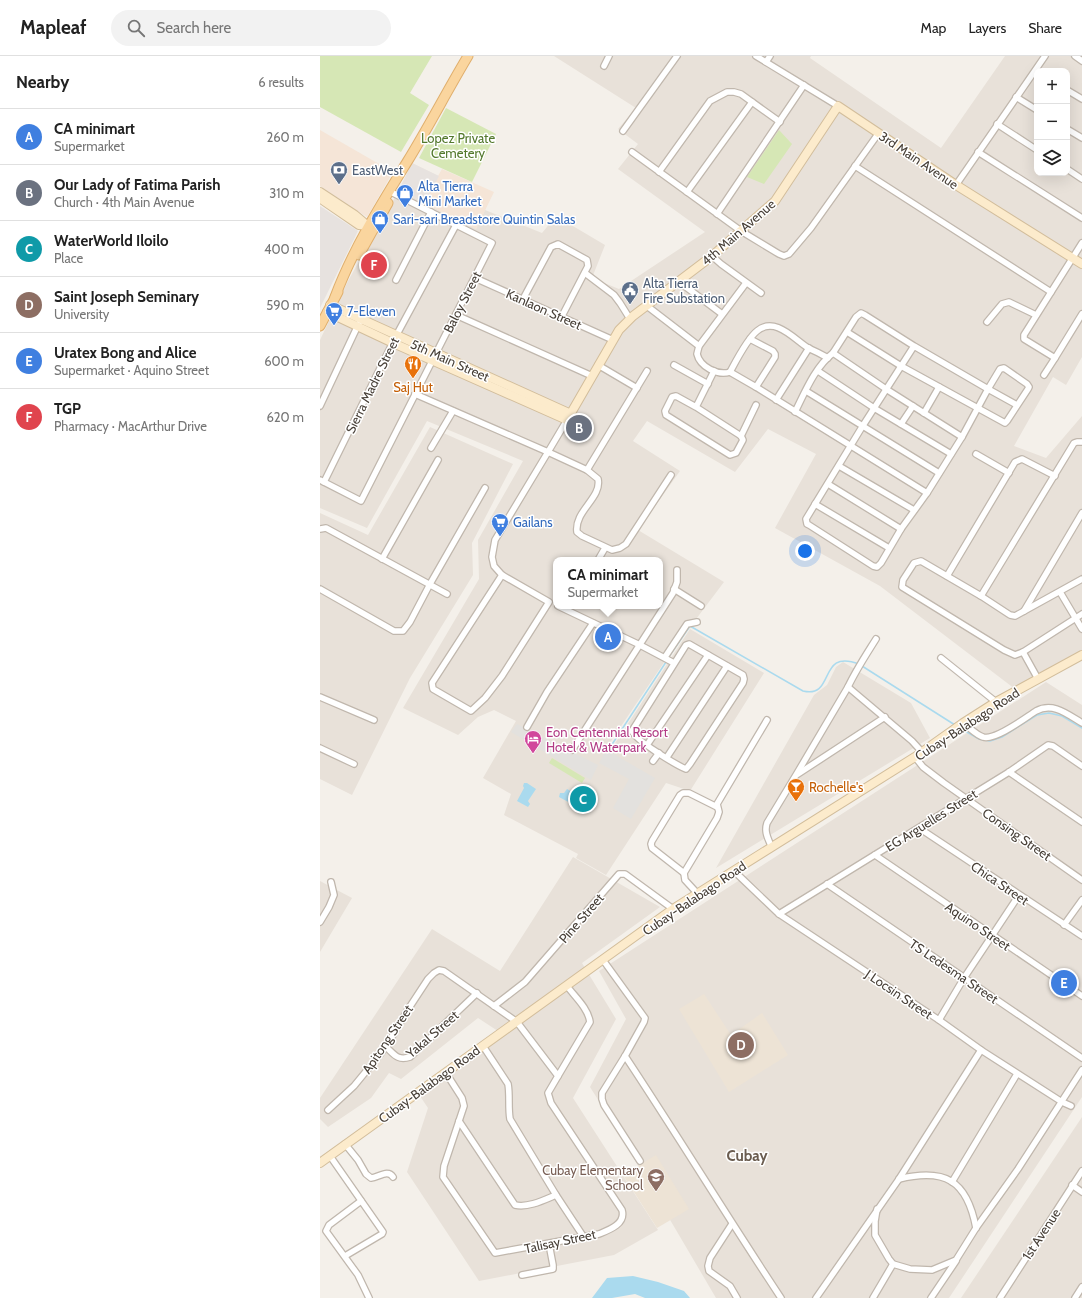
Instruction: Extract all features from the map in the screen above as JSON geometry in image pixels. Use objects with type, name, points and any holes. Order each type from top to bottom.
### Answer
[{"type":"main road","points":[[371,228],[468,56]]},
{"type":"main road","name":"3rd Main Avenue","points":[[838,106],[956,185],[1082,264]]},
{"type":"main road","name":"4th Main Avenue","points":[[569,417],[619,330],[630,318],[712,256],[775,202],[838,106]]},
{"type":"main road","points":[[320,326],[350,259],[394,193],[407,162]]},
{"type":"main road","points":[[320,192],[355,215],[371,228]]},
{"type":"main road","points":[[320,199],[359,225],[371,228]]},
{"type":"main road","name":"5th Main Street","points":[[330,305],[359,323],[569,417]]},
{"type":"main road","name":"Cubay-Balabago Road","points":[[320,1163],[697,893],[918,755],[961,724],[996,702],[1082,655]]},
{"type":"street","points":[[604,66],[609,56]]},
{"type":"street","points":[[623,131],[677,56]]},
{"type":"street","name":"3rd Main Avenue","points":[[756,56],[838,106]]},
{"type":"street","points":[[766,62],[770,56]]},
{"type":"street","points":[[1038,68],[1045,56]]},
{"type":"street","points":[[1075,56],[1082,61]]},
{"type":"street","points":[[956,185],[997,124],[1034,74]]},
{"type":"street","points":[[718,214],[804,84]]},
{"type":"street","points":[[659,172],[710,101],[727,92],[741,94],[780,122]]},
{"type":"street","points":[[1070,92],[1082,99]]},
{"type":"street","points":[[1016,97],[1034,108]]},
{"type":"street","points":[[687,192],[752,102]]},
{"type":"street","points":[[997,124],[1034,148]]},
{"type":"street","points":[[1070,131],[1082,138]]},
{"type":"street","points":[[632,152],[742,231],[784,256],[789,254],[811,228],[878,134]]},
{"type":"street","points":[[978,152],[1082,218]]},
{"type":"street","points":[[855,166],[1051,292]]},
{"type":"street","points":[[1070,171],[1082,178]]},
{"type":"street","name":"Baloy Street","points":[[322,481],[361,501],[492,243],[394,193]]},
{"type":"street","points":[[396,280],[431,212]]},
{"type":"street","name":"Sierra Madre Street","points":[[322,481],[394,339],[456,225]]},
{"type":"street","points":[[1055,358],[1024,339],[1024,334],[1082,243]]},
{"type":"street","points":[[523,299],[552,247],[555,244],[558,244],[587,260],[588,266],[562,316]]},
{"type":"street","points":[[712,256],[761,293]]},
{"type":"street","points":[[585,273],[614,295],[630,318]]},
{"type":"street","name":"Kanlaon Street","points":[[475,278],[613,340]]},
{"type":"street","points":[[678,281],[722,314]]},
{"type":"street","points":[[746,283],[699,346],[697,354],[699,360],[714,371],[722,374],[730,372],[756,387],[927,493]]},
{"type":"street","points":[[987,322],[1002,304],[1009,302],[1036,315]]},
{"type":"street","points":[[647,306],[699,346]]},
{"type":"street","points":[[795,412],[818,371],[833,353],[859,314],[863,314],[914,346],[1017,405]]},
{"type":"street","points":[[1044,375],[1082,314]]},
{"type":"street","points":[[456,315],[592,376]]},
{"type":"street","points":[[320,406],[359,323]]},
{"type":"street","points":[[730,372],[750,338],[757,331],[768,326],[782,329],[809,348],[828,358]]},
{"type":"street","points":[[847,332],[901,366],[977,408],[1005,423],[1029,387],[1028,384],[1004,368],[1000,370],[977,408],[962,437],[927,493],[901,529],[877,567],[873,566],[807,524],[807,517],[862,427],[886,389],[901,366],[914,346]]},
{"type":"street","points":[[750,338],[773,351],[775,354],[775,357],[756,387]]},
{"type":"street","points":[[776,400],[809,348]]},
{"type":"street","points":[[833,353],[886,389],[962,437]]},
{"type":"street","points":[[598,365],[637,388]]},
{"type":"street","points":[[674,365],[708,384]]},
{"type":"street","points":[[587,470],[648,371]]},
{"type":"street","points":[[696,407],[714,371]]},
{"type":"street","points":[[818,371],[874,408],[951,454]]},
{"type":"street","points":[[924,413],[939,387]]},
{"type":"street","points":[[806,390],[862,427],[939,473]]},
{"type":"street","points":[[415,394],[587,470],[598,480],[599,484],[577,522],[578,532],[582,536],[605,548],[615,550],[626,544],[671,475]]},
{"type":"street","points":[[742,436],[678,396],[672,397],[665,411],[666,415],[730,455],[736,453],[743,440],[742,436],[756,405]]},
{"type":"street","points":[[901,424],[914,406]]},
{"type":"street","points":[[431,448],[453,411]]},
{"type":"street","points":[[553,604],[502,575],[494,566],[492,557],[495,540],[569,417]]},
{"type":"street","points":[[981,596],[1074,443],[1082,442]]},
{"type":"street","points":[[976,454],[1008,472]]},
{"type":"street","points":[[947,576],[1015,462],[1022,459],[1055,476]]},
{"type":"street","points":[[382,559],[438,460]]},
{"type":"street","points":[[839,466],[914,510]]},
{"type":"street","points":[[828,484],[901,529]]},
{"type":"street","points":[[320,589],[394,631],[403,631],[485,488]]},
{"type":"street","points":[[815,504],[889,548]]},
{"type":"street","points":[[1023,611],[1082,513]]},
{"type":"street","points":[[320,528],[326,528],[447,594]]},
{"type":"street","points":[[600,557],[605,548]]},
{"type":"street","points":[[1082,579],[1015,616],[1010,615],[981,596],[924,563],[917,561],[914,563],[903,580],[902,587],[1004,650],[1015,655],[1023,652],[1082,614]]},
{"type":"street","points":[[572,750],[665,606],[677,582],[677,570]]},
{"type":"street","points":[[502,575],[432,683],[433,689],[467,709],[471,711],[485,698],[502,676],[549,602]]},
{"type":"street","points":[[674,589],[701,606]]},
{"type":"street","points":[[1060,592],[1082,629]]},
{"type":"street","points":[[565,609],[669,660]]},
{"type":"street","points":[[669,660],[689,644],[743,676],[744,679],[743,683],[686,769],[647,745],[632,734],[632,731],[687,624],[698,622]]},
{"type":"street","points":[[527,727],[547,692],[593,623]]},
{"type":"street","points":[[771,846],[765,827],[768,820],[796,776],[848,687],[856,670],[876,640]]},
{"type":"street","points":[[1023,652],[1038,679]]},
{"type":"street","points":[[647,745],[708,655]]},
{"type":"street","points":[[942,658],[996,702]]},
{"type":"street","points":[[667,757],[727,666]]},
{"type":"street","name":"Consing Street","points":[[848,687],[912,741],[923,767],[1082,880]]},
{"type":"street","points":[[320,697],[374,720]]},
{"type":"street","points":[[961,724],[983,737],[992,737],[1041,708],[1051,708],[1062,711],[1082,722]]},
{"type":"street","points":[[796,776],[885,717]]},
{"type":"street","points":[[697,893],[684,880],[684,873],[717,818],[719,812],[717,804],[767,720]]},
{"type":"street","name":"EG Arguelles Street","points":[[779,914],[1009,772],[1048,745],[1053,746],[1082,766]]},
{"type":"street","points":[[320,748],[354,764]]},
{"type":"street","points":[[653,761],[659,753]]},
{"type":"street","points":[[1009,772],[1082,822]]},
{"type":"street","points":[[684,873],[652,848],[652,841],[680,795],[683,793],[689,793],[717,807]]},
{"type":"street","name":"Chica Street","points":[[919,828],[1082,936]]},
{"type":"street","name":"Aquino Street","points":[[875,855],[1082,996]]},
{"type":"street","name":"J Locsin Street","points":[[734,871],[779,914],[939,1020],[1017,1074],[1071,1106]]},
{"type":"street","name":"Pine Street","points":[[494,1006],[525,982],[619,874],[624,874],[673,909]]},
{"type":"street","points":[[320,922],[334,895],[331,882]]},
{"type":"street","name":"TS Ledesma Street","points":[[826,884],[1082,1058]]},
{"type":"street","points":[[939,1020],[964,978],[1019,895]]},
{"type":"street","points":[[1064,925],[1082,900]]},
{"type":"street","points":[[603,960],[645,1018],[625,1056],[602,1093],[604,1105],[640,1161]]},
{"type":"street","name":"Apitong Street","points":[[328,1110],[354,1086],[386,1046],[428,979],[434,973],[439,970],[444,971],[477,993]]},
{"type":"street","points":[[477,993],[517,1022],[558,1076],[590,1022],[586,1011],[567,986]]},
{"type":"street","name":"Yakal Street","points":[[386,1046],[399,1058],[403,1059],[410,1057],[477,993]]},
{"type":"street","points":[[483,1046],[508,1084],[508,1108],[510,1119],[556,1195],[583,1236]]},
{"type":"street","points":[[816,1298],[899,1179],[981,1050]]},
{"type":"street","points":[[625,1056],[676,1133],[732,1224],[782,1298]]},
{"type":"street","points":[[932,1298],[976,1228],[1018,1169],[1082,1070]]},
{"type":"street","points":[[446,1073],[464,1102],[459,1121],[515,1205],[527,1205],[556,1195]]},
{"type":"street","points":[[952,1182],[1017,1074]]},
{"type":"street","name":"Talisay Street","points":[[459,1121],[444,1166],[443,1177],[495,1253],[549,1244],[606,1231],[613,1228],[621,1221],[623,1214],[622,1210],[551,1103],[548,1092],[558,1076]]},
{"type":"street","points":[[346,1144],[366,1174],[371,1178],[387,1173],[392,1174],[394,1177]]},
{"type":"street","points":[[330,1156],[383,1232],[345,1256]]},
{"type":"street","name":"1st Avenue","points":[[1000,1298],[1082,1171]]},
{"type":"street","points":[[899,1179],[910,1176],[932,1175],[940,1176],[952,1182],[968,1199],[973,1211],[976,1228]]},
{"type":"street","points":[[1072,1186],[1082,1192]]},
{"type":"street","points":[[361,1201],[331,1223],[326,1231],[358,1275],[369,1298]]},
{"type":"street","points":[[877,1209],[875,1235],[893,1264],[910,1269],[932,1270],[956,1260]]},
{"type":"street","points":[[732,1224],[710,1258],[708,1266],[710,1271],[730,1286],[737,1298]]},
{"type":"street","points":[[522,1275],[553,1269],[549,1244]]},
{"type":"street","points":[[873,1298],[893,1264]]},
{"type":"street","points":[[1075,1298],[1082,1287]]},
{"type":"shaded area","points":[[554,56],[811,56],[810,58],[941,148],[1005,56],[1082,56],[1082,357],[1066,385],[1053,377],[1014,446],[1046,458],[1082,416],[1082,652],[1015,689],[880,586],[775,528],[816,454],[768,429],[735,472],[647,421],[633,441],[680,471],[638,530],[724,582],[669,655],[603,753],[610,751],[690,629],[764,673],[690,791],[666,783],[606,875],[576,858],[578,854],[504,815],[511,794],[483,778],[516,721],[494,710],[478,717],[458,735],[403,708],[479,579],[478,540],[523,461],[427,421],[367,528],[320,508],[320,340],[348,281],[399,190],[476,229],[485,210],[542,233],[556,216],[605,245],[592,278],[619,289],[705,232],[618,169],[638,144],[618,129],[636,108]]},
{"type":"shaded area","points":[[320,130],[393,172],[367,217],[320,186]]},
{"type":"shaded area","points":[[412,163],[438,176],[442,169],[494,192],[476,229],[399,190]]},
{"type":"shaded area","points":[[412,163],[439,176],[425,203],[399,190]]},
{"type":"shaded area","points":[[320,206],[358,231],[320,308]]},
{"type":"shaded area","points":[[430,427],[513,464],[472,543],[473,575],[410,678],[352,795],[320,779],[320,513],[368,535]]},
{"type":"shaded area","points":[[843,662],[911,703],[930,738],[716,868],[814,695],[827,685],[836,667]]},
{"type":"shaded area","points":[[1046,682],[1082,705],[1082,1097],[949,1298],[716,1298],[619,1133],[590,1087],[626,1019],[599,971]]},
{"type":"shaded area","points":[[517,724],[598,765],[591,780],[511,732]]},
{"type":"shaded area","points":[[610,752],[655,778],[631,819],[613,808],[629,779],[599,763],[604,754]]},
{"type":"shaded area","points":[[573,857],[660,907],[582,963],[616,1019],[573,1098],[658,1230],[614,1255],[479,1281],[407,1172],[428,1108],[420,1096],[504,1035],[478,1018],[401,1079],[389,1073],[371,1098],[328,1127],[320,1119],[320,1098],[432,929],[500,971]]},
{"type":"shaded area","points":[[320,881],[352,898],[320,952]]},
{"type":"shaded area","points":[[704,994],[731,1035],[762,1013],[788,1055],[729,1092],[679,1009]]},
{"type":"shaded area","points":[[1082,1117],[1082,1298],[961,1298]]},
{"type":"shaded area","name":"Cubay Elementary School","points":[[656,1155],[689,1209],[657,1228],[623,1175]]},
{"type":"green space","points":[[320,56],[432,56],[410,93],[429,105],[401,152],[320,107]]},
{"type":"green space","name":"Lopez Private Cemetery","points":[[446,108],[496,134],[472,182],[419,158]]},
{"type":"green space","points":[[779,130],[792,144],[764,184],[747,177]]},
{"type":"green space","points":[[552,758],[585,778],[582,783],[549,763]]},
{"type":"water","points":[[524,783],[527,783],[536,789],[528,801],[530,804],[528,807],[517,801],[524,788]]},
{"type":"water","points":[[567,789],[592,803],[587,812],[559,797],[560,793],[564,793]]},
{"type":"water","points":[[633,1276],[658,1282],[684,1291],[690,1298],[645,1298],[635,1294],[612,1298],[592,1298],[607,1278]]},
{"type":"waterway","points":[[668,658],[690,626],[803,691],[813,691],[820,688],[832,668],[837,663],[846,661],[859,664]]},
{"type":"waterway","points":[[609,749],[666,662]]},
{"type":"waterway","points":[[862,666],[955,725]]},
{"type":"waterway","points":[[960,728],[979,739],[990,741],[1002,737],[1037,715],[1049,713],[1062,716],[1082,728]]},
{"type":"place","name":"EastWest","points":[[339,185]]},
{"type":"place","name":"Alta Tierra Mini Market","points":[[405,208]]},
{"type":"place","name":"Sari-sari Breadstore Quintin Salas","points":[[380,234]]},
{"type":"place","name":"TGP","points":[[374,265]]},
{"type":"place","name":"Alta Tierra Fire Substation","points":[[630,305]]},
{"type":"place","name":"7-Eleven","points":[[334,326]]},
{"type":"place","name":"Saj Hut","points":[[413,379]]},
{"type":"place","name":"Our Lady of Fatima Parish","points":[[579,428]]},
{"type":"place","name":"Gailans","points":[[500,537]]},
{"type":"place","name":"CA minimart","points":[[608,637]]},
{"type":"place","name":"Eon Centennial Resort Hotel & Waterpark","points":[[533,754]]},
{"type":"place","name":"WaterWorld Iloilo","points":[[583,799]]},
{"type":"place","name":"Rochelle's","points":[[796,802]]},
{"type":"place","name":"Uratex Bong and Alice","points":[[1064,983]]},
{"type":"place","name":"Saint Joseph Seminary","points":[[741,1045]]},
{"type":"place","name":"Cubay Elementary School","points":[[656,1192]]},
{"type":"district","name":"Cubay","points":[[747,1156]]}]
